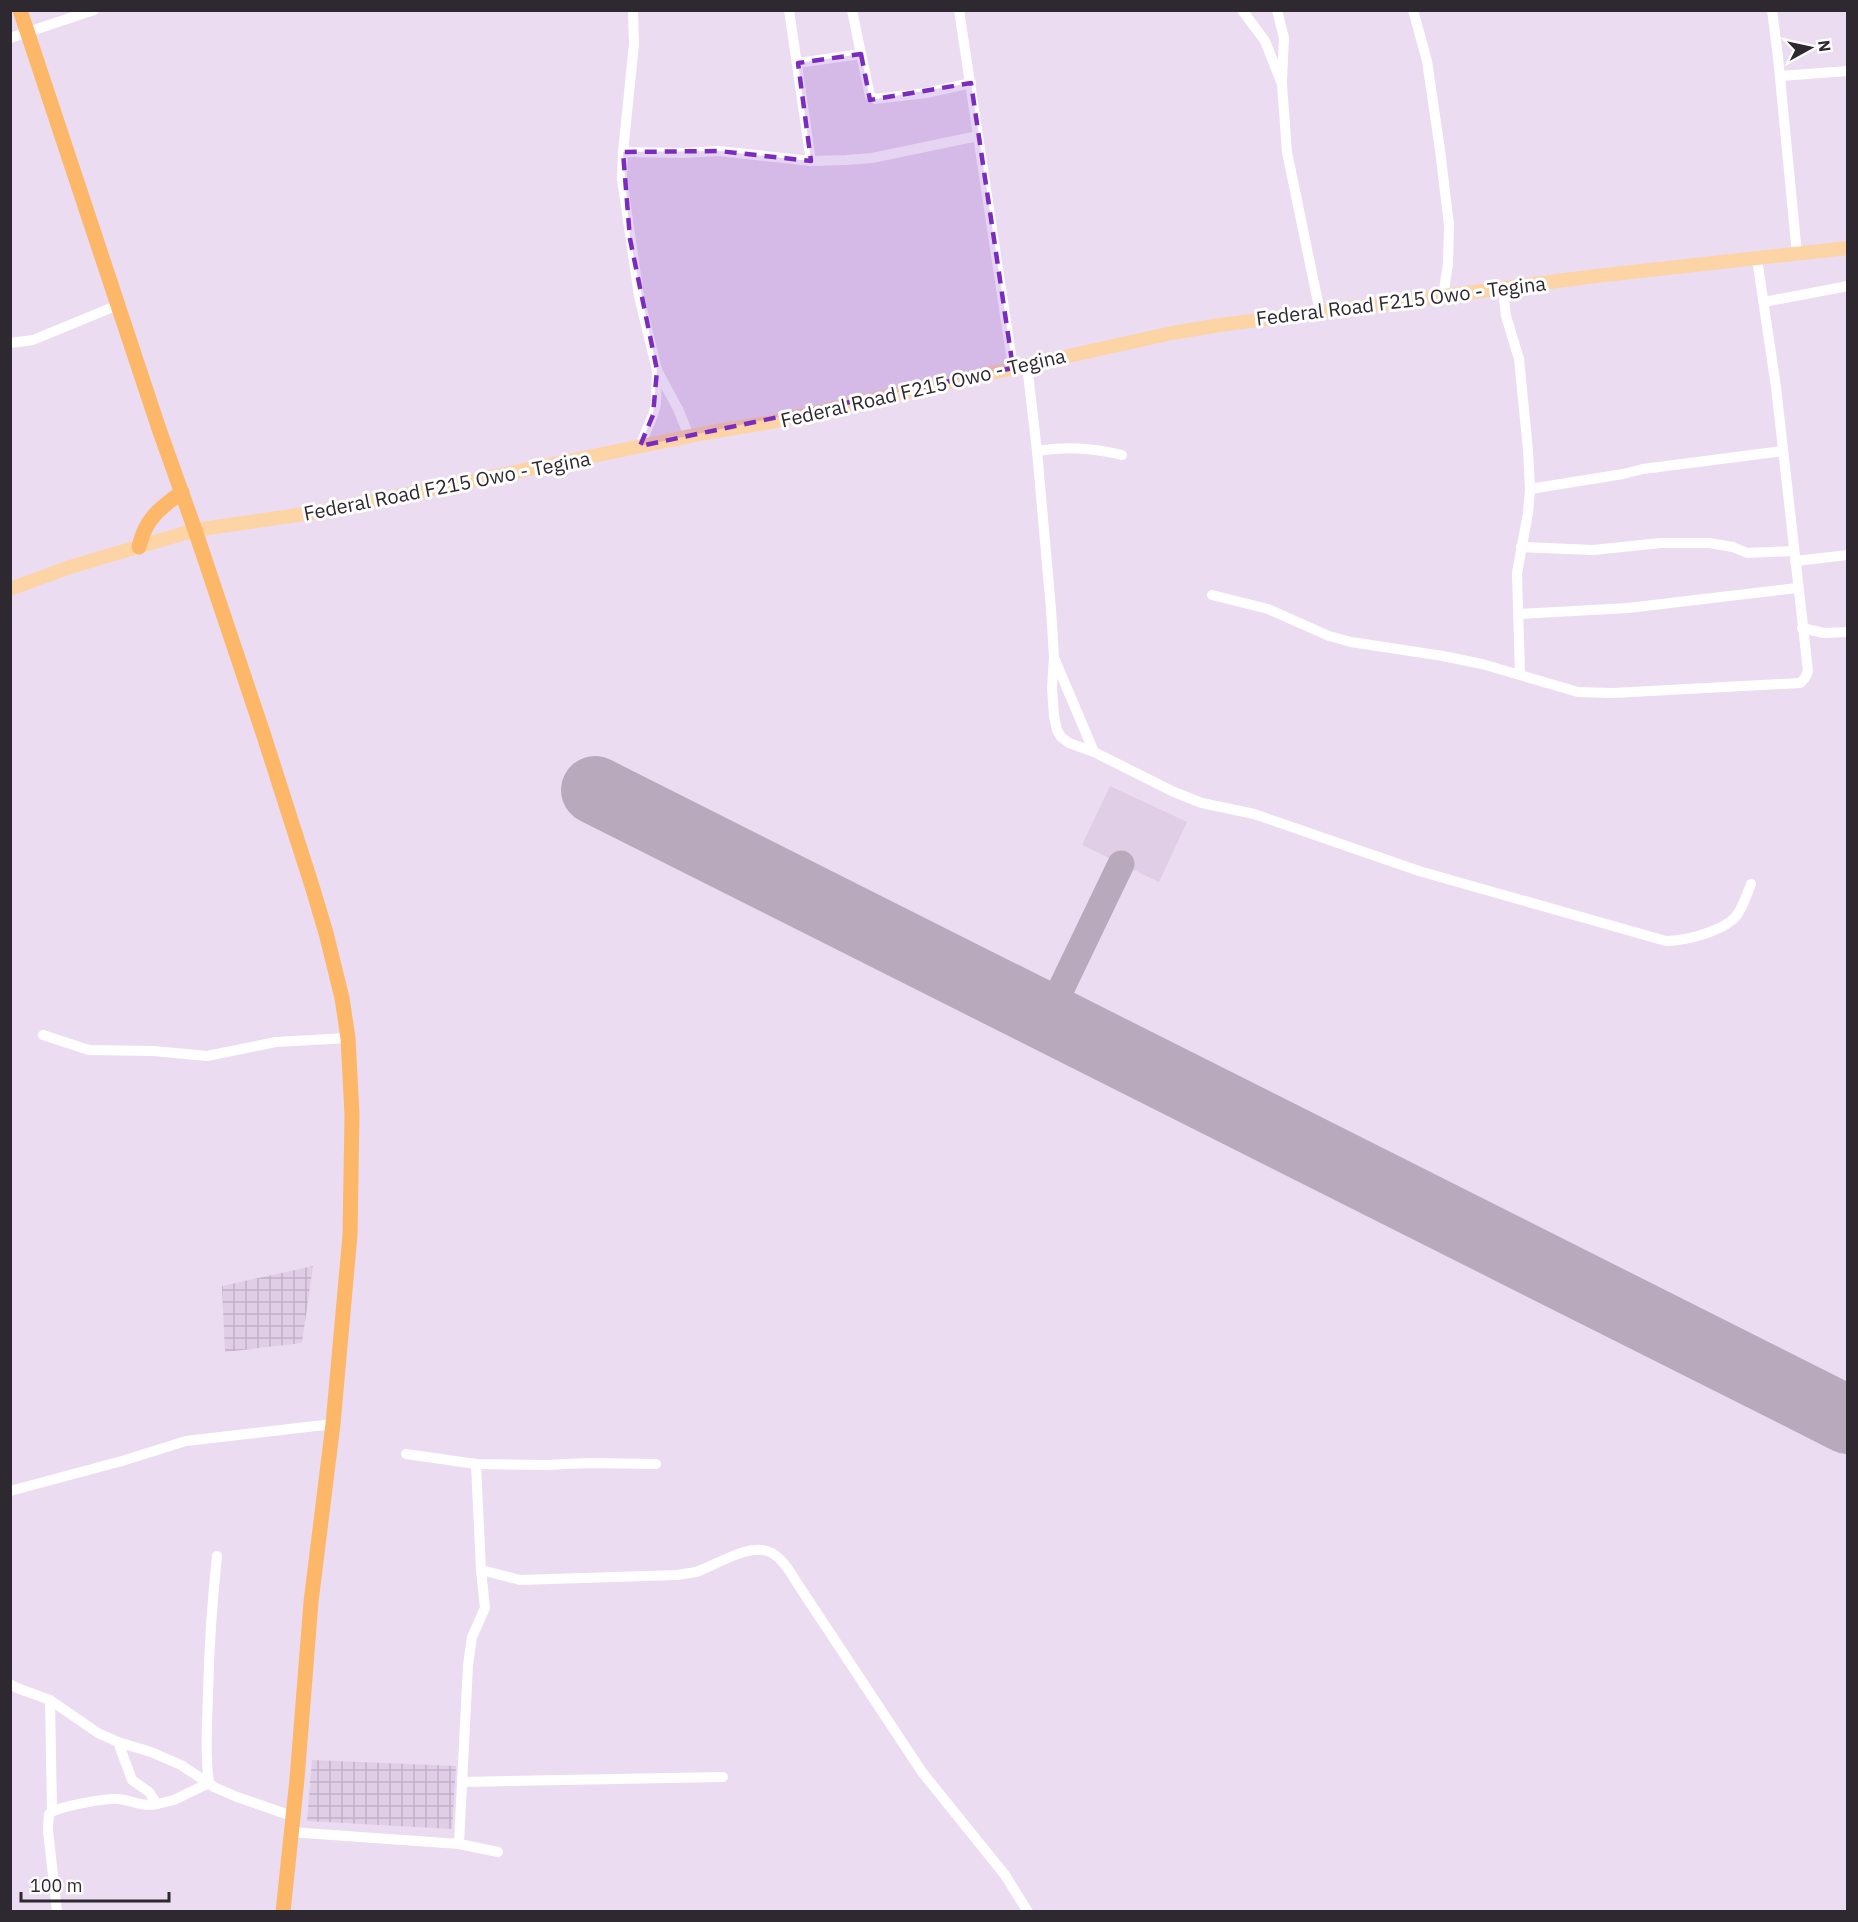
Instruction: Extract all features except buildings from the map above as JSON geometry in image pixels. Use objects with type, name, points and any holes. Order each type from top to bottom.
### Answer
[{"type":"highway","points":[[21,10],[312,886],[338,978],[348,1038],[352,1115],[351,1235],[333,1424],[311,1602],[297,1779],[283,1911]]},
{"type":"highway","points":[[139,547],[144,529],[150,520],[182,492]]},
{"type":"main road","name":"Federal Road F215 Owo - Tegina","points":[[10,589],[70,567],[195,530],[325,511],[782,419],[1172,333],[1265,318],[1596,276],[1848,248]]},
{"type":"street","points":[[10,38],[94,10]]},
{"type":"street","points":[[633,10],[634,44],[622,179],[639,296],[657,370],[678,409],[689,436]]},
{"type":"street","points":[[789,10],[811,161]]},
{"type":"street","points":[[852,10],[870,96],[874,99],[926,93],[971,83]]},
{"type":"street","points":[[959,10],[1012,368]]},
{"type":"street","points":[[1242,10],[1265,41],[1282,84]]},
{"type":"street","points":[[1277,10],[1284,38],[1282,84],[1287,152],[1320,312]]},
{"type":"street","points":[[1413,10],[1427,61],[1449,225],[1448,264],[1443,296]]},
{"type":"street","points":[[1772,10],[1797,254]]},
{"type":"street","points":[[798,63],[861,54]]},
{"type":"street","points":[[1780,76],[1848,71]]},
{"type":"street","points":[[623,152],[719,151],[811,161],[872,158],[978,135]]},
{"type":"street","points":[[1212,595],[1268,609],[1329,636],[1351,642],[1482,664],[1578,692],[1800,683],[1808,671],[1783,451],[1757,259]]},
{"type":"street","points":[[1764,302],[1848,286]]},
{"type":"street","points":[[1503,289],[1506,316],[1519,359],[1522,381],[1530,489],[1517,573],[1520,675]]},
{"type":"street","points":[[10,343],[33,340],[118,305]]},
{"type":"street","points":[[1027,365],[1037,451],[1054,657],[1052,688],[1054,716],[1057,730],[1069,744],[1094,752],[1174,792],[1202,803],[1254,814],[1419,871],[1666,940],[1676,941],[1726,925],[1738,914],[1751,884]]},
{"type":"street","points":[[640,446],[654,415],[657,370]]},
{"type":"street","points":[[1037,451],[1066,448],[1092,449],[1122,455]]},
{"type":"street","points":[[1530,489],[1643,469],[1783,451]]},
{"type":"street","points":[[1521,547],[1593,550],[1661,543],[1709,543],[1734,547],[1747,553],[1794,556],[1848,555]]},
{"type":"street","points":[[1519,614],[1628,608],[1797,588]]},
{"type":"street","points":[[1802,628],[1824,633],[1848,632]]},
{"type":"street","points":[[1054,657],[1094,752]]},
{"type":"street","points":[[43,1035],[89,1050],[154,1051],[207,1056],[276,1042],[348,1038]]},
{"type":"street","points":[[10,1491],[123,1461],[186,1441],[333,1424]]},
{"type":"street","points":[[406,1454],[476,1464],[656,1464]]},
{"type":"street","points":[[459,1844],[468,1665],[472,1637],[485,1608],[476,1464]]},
{"type":"street","points":[[481,1570],[520,1580],[677,1575],[696,1572],[747,1551],[765,1550],[774,1554],[799,1586],[922,1772],[1005,1875],[1028,1911]]},
{"type":"street","points":[[209,1783],[206,1766],[206,1731],[210,1628],[217,1557]]},
{"type":"street","points":[[10,1684],[50,1700],[98,1733],[118,1743],[151,1752],[180,1765],[237,1797],[292,1816]]},
{"type":"street","points":[[50,1700],[52,1811],[49,1814],[48,1830],[57,1911]]},
{"type":"street","points":[[118,1743],[132,1780],[148,1792],[157,1804]]},
{"type":"street","points":[[462,1782],[723,1777]]},
{"type":"street","points":[[52,1811],[97,1800],[123,1800],[148,1806],[174,1800],[209,1783]]},
{"type":"street","points":[[290,1832],[459,1844],[498,1852]]},
{"type":"highlighted area","points":[[861,54],[870,100],[971,83],[1013,368],[640,446],[653,415],[657,370],[630,239],[623,152],[719,151],[811,161],[798,63]]},
{"type":"shaded area","points":[[1110,786],[1187,822],[1159,882],[1082,845]]},
{"type":"shaded area","points":[[313,1266],[302,1343],[225,1352],[222,1286]]},
{"type":"shaded area","points":[[312,1760],[456,1766],[452,1829],[307,1821]]},
{"type":"taxiway","points":[[1047,1018],[1121,864]]},
{"type":"runway","points":[[595,790],[1848,1420]]}]
